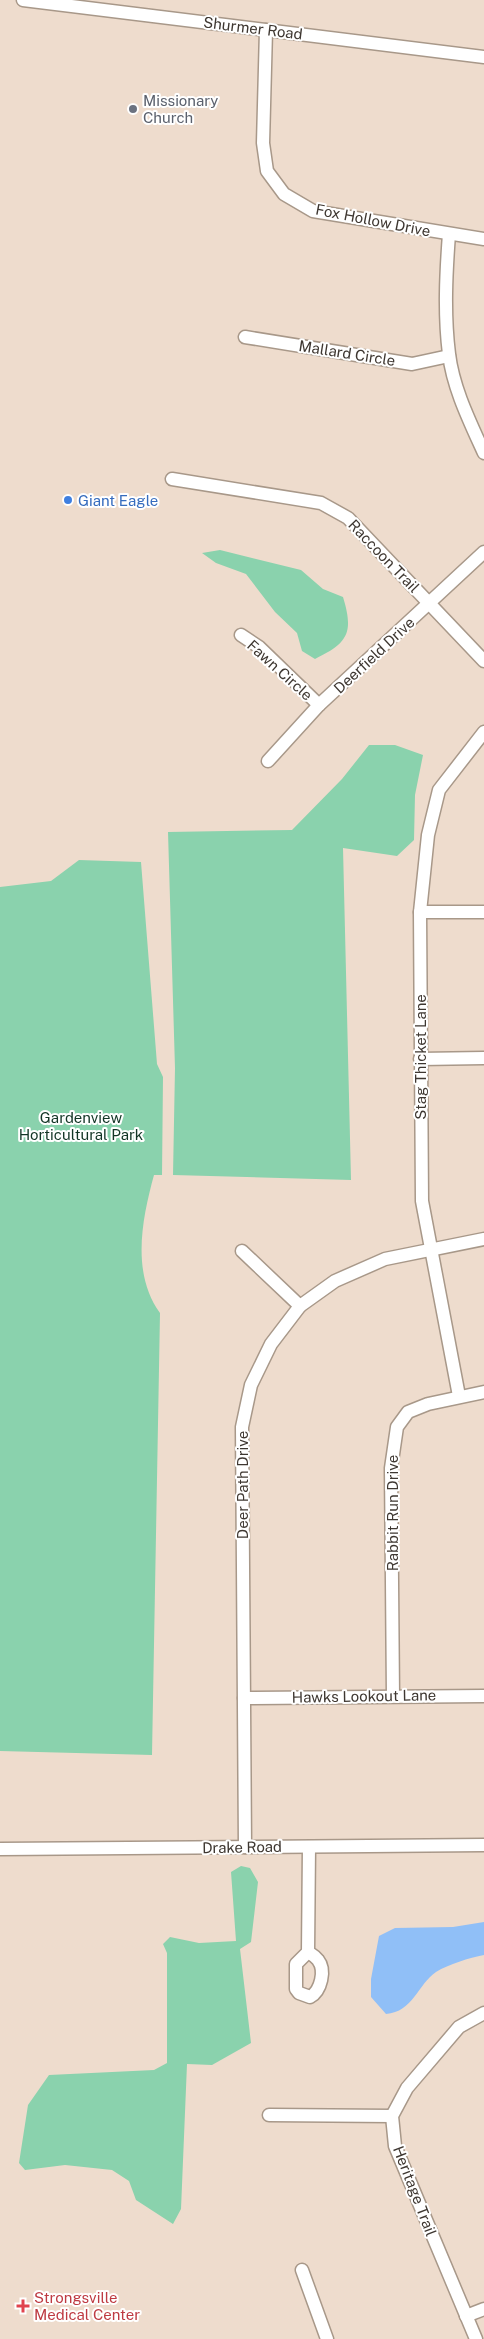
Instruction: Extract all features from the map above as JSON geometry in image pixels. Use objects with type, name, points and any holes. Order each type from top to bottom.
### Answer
[{"type":"street","name":"Shurmer Road","points":[[23,0],[484,57]]},
{"type":"street","name":"Fox Hollow Drive","points":[[266,30],[263,144],[267,171],[284,194],[313,211],[484,239]]},
{"type":"street","points":[[449,234],[445,282],[449,356],[462,402],[484,453]]},
{"type":"street","name":"Mallard Circle","points":[[245,337],[412,364],[449,356]]},
{"type":"street","name":"Raccoon Trail","points":[[172,479],[321,503],[348,518],[484,661]]},
{"type":"street","name":"Deerfield Drive","points":[[268,761],[319,705],[484,552]]},
{"type":"street","name":"Fawn Circle","points":[[241,635],[259,647],[319,705]]},
{"type":"street","name":"Stag Thicket Lane","points":[[459,1396],[422,1202],[420,912],[428,835],[439,790],[484,732]]},
{"type":"street","points":[[420,912],[484,912]]},
{"type":"street","points":[[420,1059],[484,1058]]},
{"type":"street","name":"Deer Path Drive","points":[[245,1847],[242,1427],[251,1385],[270,1344],[300,1306],[334,1280],[385,1259],[484,1240]]},
{"type":"street","points":[[242,1251],[300,1306]]},
{"type":"street","name":"Rabbit Run Drive","points":[[393,1696],[391,1468],[397,1427],[408,1412],[459,1396],[484,1392]]},
{"type":"street","name":"Hawks Lookout Lane","points":[[244,1698],[484,1696]]},
{"type":"street","name":"Drake Road","points":[[0,1849],[484,1845]]},
{"type":"street","points":[[308,1847],[308,1952]]},
{"type":"street","points":[[269,2115],[392,2116],[407,2088],[459,2027],[484,2013]]},
{"type":"street","name":"Heritage Trail","points":[[392,2116],[396,2146],[476,2339]]},
{"type":"street","points":[[302,2270],[327,2339]]},
{"type":"street","points":[[466,2316],[484,2309]]},
{"type":"green space","points":[[220,550],[301,570],[323,589],[343,597],[348,620],[346,636],[335,648],[315,659],[302,651],[297,633],[275,612],[246,574],[216,563],[202,553]]},
{"type":"green space","points":[[369,745],[395,745],[423,755],[415,795],[414,840],[397,856],[343,848],[351,1180],[173,1175],[175,1068],[168,832],[292,830],[342,779]]},
{"type":"green space","name":"Gardenview Horticultural Park","points":[[79,860],[141,862],[157,1064],[163,1077],[162,1175],[154,1175],[143,1227],[142,1246],[145,1281],[160,1313],[152,1755],[0,1751],[0,887],[51,881]]},
{"type":"green space","points":[[241,1866],[250,1868],[258,1882],[251,1942],[240,1949],[251,2043],[212,2065],[187,2064],[181,2209],[173,2224],[136,2200],[129,2181],[112,2170],[65,2165],[25,2170],[19,2163],[28,2105],[49,2075],[154,2070],[167,2063],[167,1953],[163,1944],[170,1937],[199,1943],[236,1941],[231,1872]]},
{"type":"water","points":[[484,1922],[484,1955],[447,1966],[436,1972],[424,1983],[409,2003],[395,2012],[386,2014],[371,1997],[371,1979],[379,1936],[395,1928],[453,1927]]},
{"type":"place","name":"Missionary Church","points":[[133,109]]},
{"type":"place","name":"Giant Eagle","points":[[68,500]]},
{"type":"place","name":"Strongsville Medical Center","points":[[23,2306]]}]
